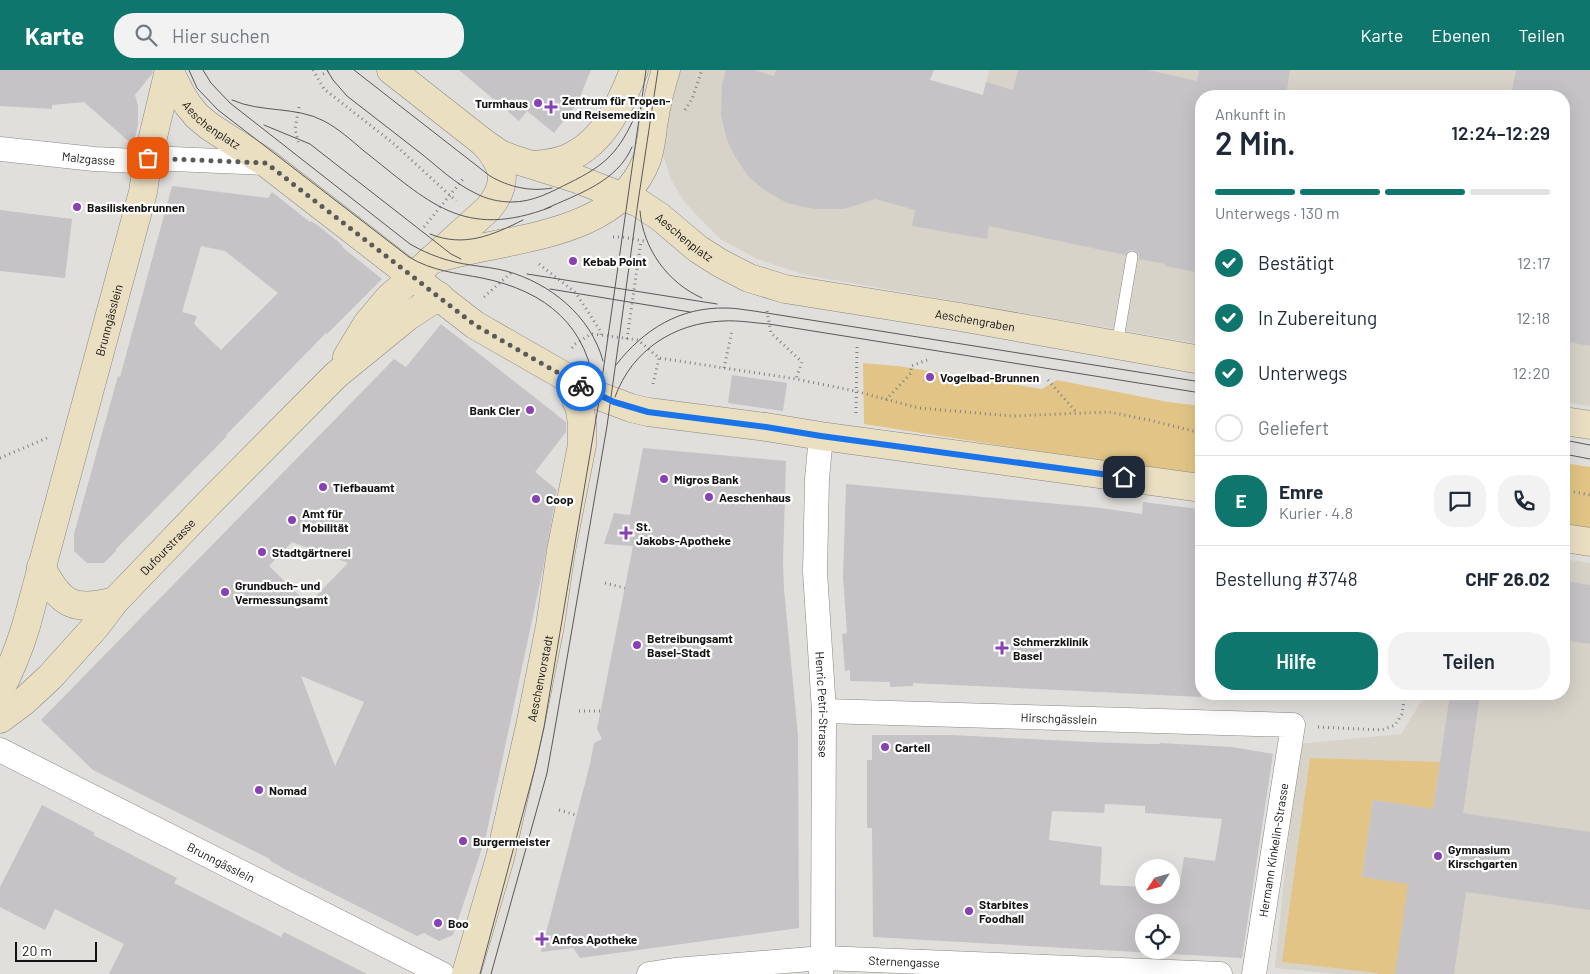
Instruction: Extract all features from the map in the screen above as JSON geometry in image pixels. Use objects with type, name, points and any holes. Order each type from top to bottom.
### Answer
[{"type":"main road","name":"Aeschenplatz","points":[[169,70],[188,106],[197,116],[209,126],[422,268],[439,296],[475,325],[602,397],[631,408],[650,400]]},
{"type":"main road","name":"Brunngässlein","points":[[0,690],[10,672],[19,649],[81,422],[143,192],[148,158],[169,70]]},
{"type":"main road","name":"Aeschenplatz","points":[[391,70],[500,154],[531,166],[577,179],[639,203],[654,212],[698,249],[749,278]]},
{"type":"main road","points":[[531,166],[560,161],[584,149],[600,134],[619,107],[634,70]]},
{"type":"main road","points":[[422,268],[463,251],[527,239],[562,230],[598,213],[622,196],[636,179],[647,159],[666,70]]},
{"type":"main road","name":"Aeschenplatz","points":[[422,268],[488,209],[498,195],[502,183],[500,168],[484,143]]},
{"type":"main road","name":"Dufourstrasse","points":[[336,375],[367,324],[388,299],[422,268]]},
{"type":"main road","name":"Aeschengraben","points":[[749,278],[793,290],[960,317],[1195,359]]},
{"type":"main road","name":"Dufourstrasse","points":[[0,719],[23,702],[50,677],[96,626],[115,601],[336,375],[407,317],[439,296]]},
{"type":"main road","name":"Aeschenvorstadt","points":[[466,974],[500,858],[530,726],[550,626],[561,550],[582,445],[580,410],[568,379]]},
{"type":"main road","points":[[650,400],[766,427],[821,436],[1195,487]]},
{"type":"main road","points":[[1570,422],[1590,425]]},
{"type":"main road","points":[[1570,539],[1590,542]]},
{"type":"main road","points":[[41,567],[54,590],[73,604],[85,607],[115,601]]},
{"type":"street","name":"Malzgasse","points":[[0,149],[94,159],[136,161],[148,158],[266,163]]},
{"type":"street","name":"Henric Petri-Strasse","points":[[821,436],[817,479],[815,572],[824,711],[822,966]]},
{"type":"street","name":"Hirschgässlein","points":[[824,711],[1293,725]]},
{"type":"street","name":"Hermann Kinkelin-Strasse","points":[[1254,974],[1293,725]]},
{"type":"street","name":"Brunngässlein","points":[[0,750],[442,974]]},
{"type":"street","name":"Sternengasse","points":[[649,974],[822,966],[1220,974]]},
{"type":"lane","points":[[1117,345],[1132,257]]},
{"type":"path","points":[[313,70],[324,89],[393,143],[451,196]]},
{"type":"path","points":[[323,74],[332,70]]},
{"type":"path","points":[[681,117],[692,99],[702,70]]},
{"type":"path","points":[[299,107],[296,129],[299,145]]},
{"type":"path","points":[[422,230],[464,179]]},
{"type":"path","points":[[627,339],[641,241]]},
{"type":"path","points":[[536,261],[576,293],[601,332],[601,335]]},
{"type":"path","points":[[483,298],[518,266]]},
{"type":"path","points":[[766,306],[771,333],[802,362],[796,379]]},
{"type":"path","points":[[724,368],[732,331]]},
{"type":"path","points":[[571,351],[575,344],[591,334],[601,335],[638,340],[659,358],[796,379],[919,408],[1012,416],[1109,412],[1150,420],[1195,432]]},
{"type":"path","points":[[856,414],[857,348]]},
{"type":"path","points":[[650,400],[659,358]]},
{"type":"path","points":[[886,400],[911,372],[911,366],[930,359]]},
{"type":"path","points":[[1048,380],[1077,413]]},
{"type":"path","points":[[0,458],[81,422]]},
{"type":"path","points":[[1570,491],[1590,495]]},
{"type":"path","points":[[605,583],[625,588]]},
{"type":"path","points":[[1293,725],[1382,730],[1395,725],[1402,714],[1404,700]]},
{"type":"path","points":[[579,711],[604,711]]},
{"type":"path","points":[[560,810],[576,815]]},
{"type":"shaded area","points":[[677,70],[894,70],[983,95],[989,70],[1590,70],[1590,406],[1570,403],[1570,90],[1195,90],[1195,343],[805,275],[757,259],[720,239],[686,204],[671,180],[663,155],[667,106]]},
{"type":"shaded area","points":[[863,363],[898,366],[1042,389],[1057,380],[1168,402],[1195,405],[1195,473],[1017,448],[864,424]]},
{"type":"shaded area","points":[[1570,464],[1590,467],[1590,533],[1570,530]]},
{"type":"shaded area","name":"Gymnasium Kirschgarten","points":[[1570,560],[1590,563],[1590,974],[1339,974],[1275,968],[1298,744],[1401,734],[1422,700],[1570,700]]},
{"type":"shaded area","points":[[1310,758],[1440,762],[1433,809],[1373,800],[1362,876],[1429,887],[1395,974],[1377,974],[1282,962]]},
{"type":"building","points":[[0,70],[153,70],[152,74],[135,95],[138,106],[138,125],[133,145],[84,102],[52,105],[52,109],[0,106]]},
{"type":"building","name":"Turmhaus","points":[[459,70],[591,70],[577,104],[554,133],[527,111],[519,121]]},
{"type":"building","points":[[726,70],[754,70],[774,76],[776,70],[934,70],[930,80],[983,95],[986,82],[1013,90],[1018,70],[1148,70],[1197,81],[1199,70],[1290,70],[1287,90],[1195,90],[1195,272],[1139,259],[1139,254],[1134,250],[1129,250],[1125,255],[989,226],[987,239],[912,226],[915,210],[875,199],[844,209],[814,209],[787,203],[764,190],[748,176],[734,155],[727,140],[721,116],[722,85]]},
{"type":"building","points":[[1516,70],[1590,70],[1590,346],[1570,342],[1570,90],[1512,90]]},
{"type":"building","points":[[172,186],[268,198],[272,192],[310,222],[320,227],[382,279],[226,435],[104,563],[87,563],[74,551],[74,534],[118,376],[120,377]],"holes":[[[201,246],[225,251],[278,293],[221,350],[194,324],[197,316],[182,312]]]},
{"type":"building","points":[[0,210],[72,219],[65,278],[0,271]]},
{"type":"building","points":[[441,324],[566,422],[566,432],[535,472],[557,490],[543,569],[486,836],[453,935],[439,941],[424,933],[417,936],[93,770],[41,720],[394,359],[406,367]],"holes":[[[292,542],[348,563],[308,604],[269,566]],[[301,676],[364,702],[335,766]]]},
{"type":"building","points":[[732,375],[787,383],[783,411],[728,403]]},
{"type":"building","points":[[643,448],[786,461],[783,562],[798,735],[799,928],[580,958],[573,948],[541,952],[594,743],[602,739],[597,729],[633,546],[604,544],[614,513],[630,515]]},
{"type":"building","points":[[846,484],[1101,508],[1142,514],[1143,502],[1195,508],[1195,697],[913,683],[913,686],[890,687],[890,682],[850,681],[850,670],[845,671],[842,634],[847,633],[843,577]]},
{"type":"building","points":[[1570,582],[1590,585],[1590,644],[1570,641]]},
{"type":"building","name":"Gymnasium Kirschgarten","points":[[1449,700],[1479,700],[1463,813],[1590,832],[1590,910],[1466,892],[1454,974],[1395,974],[1408,884],[1362,877],[1373,800],[1433,809]]},
{"type":"building","points":[[872,735],[952,735],[1088,742],[1160,743],[1232,747],[1273,754],[1242,958],[1180,954],[1180,914],[1135,914],[1135,952],[873,937],[872,828],[867,828],[867,760],[872,760]],"holes":[[[1105,804],[1145,806],[1145,813],[1222,819],[1215,861],[1184,857],[1180,883],[1180,904],[1135,904],[1135,887],[1100,885],[1102,847],[1049,840],[1052,811],[1104,813]]]},
{"type":"building","points":[[42,805],[95,833],[93,835],[177,878],[174,883],[281,937],[284,932],[367,974],[109,974],[124,944],[55,909],[45,930],[0,907],[0,887]]},
{"type":"tram line","points":[[189,70],[197,88],[218,110],[409,257],[435,268],[505,284],[526,292],[544,302],[560,315],[584,349],[591,369],[595,393]]},
{"type":"tram line","points":[[203,70],[211,83],[230,103],[410,244],[424,252],[447,260],[502,270],[522,276],[553,293],[579,316],[589,330],[603,361]]},
{"type":"tram line","points":[[327,70],[347,96],[454,180],[479,195],[502,201],[520,202],[542,196],[593,170],[617,148],[636,114]]},
{"type":"tram line","points":[[354,70],[490,176],[520,188],[552,188]]},
{"type":"tram line","points":[[480,974],[535,768],[544,727],[598,407],[646,70]]},
{"type":"tram line","points":[[491,974],[547,773],[607,426],[658,70]]},
{"type":"tram line","points":[[232,100],[255,107],[302,113],[324,121],[345,135],[408,186],[449,211],[470,218],[494,220],[520,216],[551,207]]},
{"type":"tram line","points":[[264,125],[310,144],[451,254],[461,259]]},
{"type":"tram line","points":[[545,209],[583,192],[607,178],[617,169],[632,147]]},
{"type":"tram line","points":[[640,211],[646,239],[659,263],[678,283],[702,298]]},
{"type":"tram line","points":[[430,234],[443,238],[466,240],[489,235],[523,220]]},
{"type":"tram line","points":[[527,274],[717,304]]},
{"type":"tram line","points":[[550,289],[690,312]]},
{"type":"tram line","points":[[616,365],[639,341],[664,323],[693,311],[730,308],[1195,381]]},
{"type":"tram line","points":[[615,397],[632,366],[657,342],[688,327],[729,321],[769,324],[1195,392]]},
{"type":"tram line","points":[[1570,441],[1590,445]]},
{"type":"tram line","points":[[1570,455],[1590,459]]},
{"type":"way so far","points":[[148,158],[266,163],[475,325],[581,386]]},
{"type":"place","name":"Turmhaus","points":[[538,103]]},
{"type":"place","name":"Zentrum für Tropen- und Reisemedizin","points":[[551,107]]},
{"type":"place","name":"Basiliskenbrunnen","points":[[77,207]]},
{"type":"place","name":"Kebab Point","points":[[573,261]]},
{"type":"place","name":"Vogelbad-Brunnen","points":[[930,377]]},
{"type":"place","name":"Bank Cler","points":[[530,410]]},
{"type":"place","name":"Migros Bank","points":[[664,479]]},
{"type":"place","name":"Tiefbauamt","points":[[323,487]]},
{"type":"place","name":"Aeschenhaus","points":[[709,497]]},
{"type":"place","name":"Coop","points":[[536,499]]},
{"type":"place","name":"Amt für Mobilität","points":[[292,520]]},
{"type":"place","name":"St. Jakobs-Apotheke","points":[[626,533]]},
{"type":"place","name":"Stadtgärtnerei","points":[[262,552]]},
{"type":"place","name":"Grundbuch- und Vermessungsamt","points":[[225,592]]},
{"type":"place","name":"Betreibungsamt Basel-Stadt","points":[[637,645]]},
{"type":"place","name":"Schmerzklinik Basel","points":[[1002,648]]},
{"type":"place","name":"Cartell","points":[[885,747]]},
{"type":"place","name":"Nomad","points":[[259,790]]},
{"type":"place","name":"Burgermeister","points":[[463,841]]},
{"type":"place","name":"Gymnasium Kirschgarten","points":[[1438,856]]},
{"type":"place","name":"Starbites Foodhall","points":[[969,911]]},
{"type":"place","name":"Boo","points":[[438,923]]},
{"type":"place","name":"Anfos Apotheke","points":[[542,939]]},
{"type":"route","points":[[581,386],[614,402],[648,412],[1124,477]]}]
